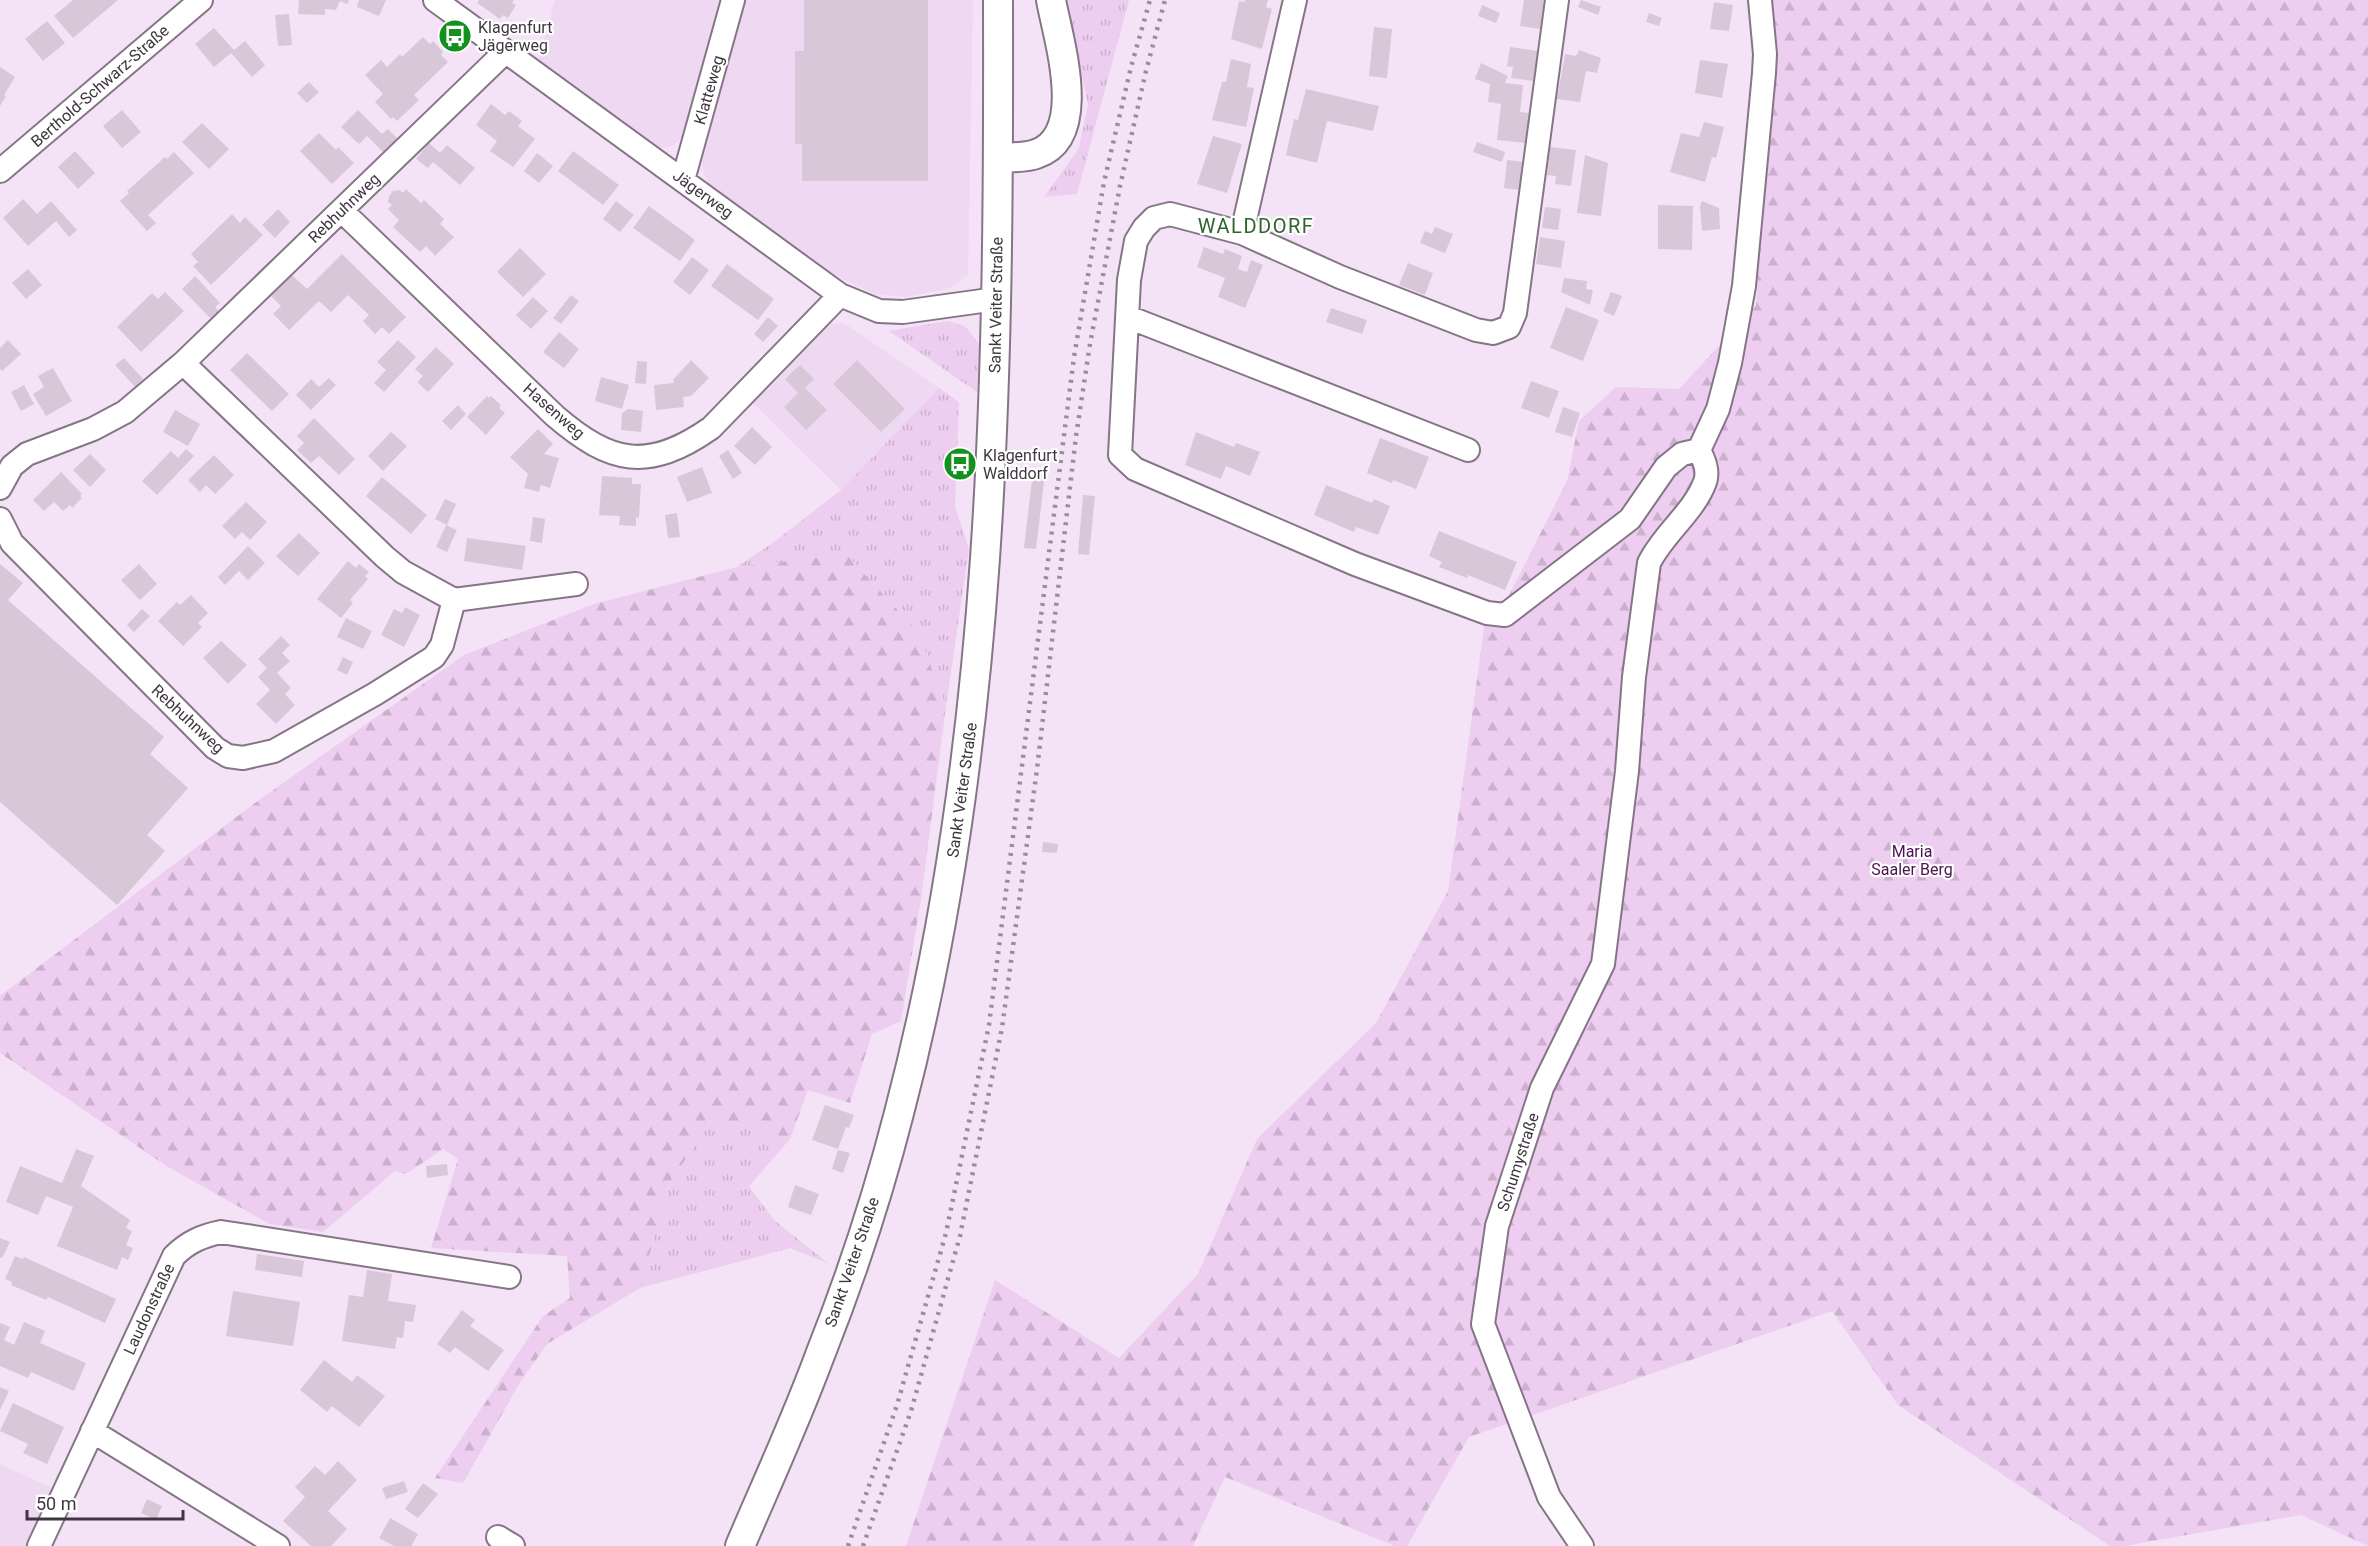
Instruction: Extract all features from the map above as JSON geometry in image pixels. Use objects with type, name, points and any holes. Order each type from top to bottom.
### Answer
[{"type":"main road","name":"Sankt Veiter Straße","points":[[740,1546],[821,1355],[872,1207],[899,1116],[944,917],[974,709],[984,598],[993,424],[996,299],[999,158],[998,0]]},
{"type":"main road","points":[[999,158],[1036,154],[1049,147],[1062,131],[1067,108],[1065,76],[1051,0]]},
{"type":"street","name":"Berthold-Schwarz-Straße","points":[[0,171],[201,0]]},
{"type":"street","name":"Jägerweg","points":[[435,0],[840,295],[879,311],[903,312],[996,299]]},
{"type":"street","name":"Klatteweg","points":[[683,180],[734,0]]},
{"type":"street","points":[[1242,233],[1295,0]]},
{"type":"street","points":[[1557,0],[1515,313],[1509,327],[1492,333],[1476,330],[1340,276],[1242,233],[1170,214],[1154,218],[1136,241],[1129,280],[1120,455],[1135,470],[1355,564],[1487,613],[1505,615],[1630,519],[1666,467],[1682,454],[1699,450],[1721,397],[1730,363],[1744,286],[1764,73],[1765,54],[1760,0]]},
{"type":"street","name":"Rebhuhnweg","points":[[0,488],[12,466],[27,454],[93,429],[125,412],[183,363],[505,52]]},
{"type":"street","name":"Hasenweg","points":[[342,211],[555,416],[595,446],[619,456],[645,456],[668,452],[690,443],[711,428],[840,295]]},
{"type":"street","points":[[1128,317],[1468,450]]},
{"type":"street","points":[[183,363],[385,557],[404,572],[454,600],[576,584]]},
{"type":"street","name":"Schumystraße","points":[[1582,1546],[1549,1497],[1483,1324],[1497,1226],[1542,1088],[1603,964],[1627,771],[1634,677],[1648,563],[1656,548],[1688,509],[1706,481],[1706,464],[1699,450]]},
{"type":"street","name":"Rebhuhnweg","points":[[0,519],[12,543],[215,748],[228,756],[243,758],[274,751],[375,694],[434,657],[442,645],[454,600]]},
{"type":"street","name":"Laudonstraße","points":[[39,1546],[174,1256],[184,1246],[204,1236],[221,1232],[509,1277]]},
{"type":"street","points":[[92,1431],[278,1546]]},
{"type":"shaded area","points":[[555,0],[721,0],[693,111],[684,137],[671,147],[657,148],[538,61]]},
{"type":"shaded area","points":[[745,0],[973,0],[968,275],[950,288],[907,297],[875,294],[834,275],[710,186],[702,163]]},
{"type":"shaded area","points":[[844,323],[939,388],[841,490],[753,403],[829,324]]},
{"type":"shaded area","points":[[0,1464],[52,1488],[26,1546],[0,1546]]},
{"type":"green space","points":[[1066,0],[1129,0],[1077,194],[1044,197],[1079,148],[1088,104]]},
{"type":"green space","name":"Maria Saaler Berg","points":[[1767,0],[2368,0],[2368,1546],[2301,1515],[2124,1546],[2110,1546],[1898,1405],[1832,1311],[1469,1437],[1407,1546],[1395,1546],[1225,1477],[1193,1546],[906,1546],[995,1280],[1119,1358],[1198,1274],[1257,1139],[1376,1023],[1448,891],[1485,621],[1503,607],[1567,481],[1579,421],[1616,387],[1679,389],[1756,306],[1771,68]]},
{"type":"green space","points":[[948,321],[966,327],[979,344],[977,392],[889,331]]},
{"type":"green space","points":[[939,388],[959,402],[955,507],[969,549],[946,706],[918,632],[846,554],[737,567],[774,542],[841,490]]},
{"type":"green space","points":[[846,554],[918,632],[946,706],[921,899],[901,1021],[872,1034],[850,1103],[808,1090],[790,1139],[714,1117],[670,1182],[640,1288],[547,1344],[519,1384],[463,1483],[435,1478],[543,1316],[570,1298],[567,1256],[431,1248],[458,1159],[443,1149],[406,1174],[395,1171],[323,1232],[270,1224],[168,1167],[0,1053],[0,996],[255,803],[464,655],[594,604],[737,567]]},
{"type":"green space","points":[[714,1117],[790,1139],[749,1186],[774,1220],[829,1264],[790,1248],[640,1288],[670,1182]]},
{"type":"building","points":[[73,0],[118,0],[73,38],[54,16]]},
{"type":"building","points":[[299,0],[349,0],[347,4],[340,1],[336,10],[325,9],[325,15],[298,14]]},
{"type":"building","points":[[359,0],[386,0],[379,16],[357,7]]},
{"type":"building","points":[[479,0],[514,0],[512,3],[516,5],[508,18],[503,15],[500,19],[477,3]]},
{"type":"building","points":[[804,0],[928,0],[928,181],[802,181],[802,144],[795,144],[795,51],[804,51]]},
{"type":"building","points":[[1245,0],[1268,0],[1266,7],[1272,9],[1262,49],[1231,39],[1239,1],[1245,2]]},
{"type":"building","points":[[1524,0],[1544,0],[1540,29],[1520,26]]},
{"type":"building","points":[[1581,0],[1601,7],[1598,15],[1578,7]]},
{"type":"building","points":[[1714,2],[1733,5],[1729,31],[1710,29]]},
{"type":"building","points":[[1482,5],[1500,13],[1496,23],[1478,16]]},
{"type":"building","points":[[1649,13],[1662,18],[1659,26],[1646,22]]},
{"type":"building","points":[[289,14],[292,45],[278,46],[275,15]]},
{"type":"building","points":[[47,21],[65,43],[43,61],[25,39]]},
{"type":"building","points":[[1374,27],[1392,29],[1387,78],[1369,76]]},
{"type":"building","points":[[214,28],[234,50],[245,41],[265,65],[252,77],[231,53],[214,67],[195,44]]},
{"type":"building","points":[[423,37],[430,44],[433,41],[448,62],[414,95],[419,100],[397,121],[393,117],[391,119],[375,102],[383,94],[365,75],[381,60],[387,67],[400,54],[402,57]]},
{"type":"building","points":[[1510,47],[1538,51],[1533,81],[1511,78],[1513,67],[1507,66]]},
{"type":"building","points":[[1579,50],[1601,58],[1597,73],[1586,71],[1580,102],[1557,99],[1565,54],[1576,56]]},
{"type":"building","points":[[1231,59],[1251,64],[1247,87],[1254,88],[1246,127],[1212,120],[1222,82],[1226,82]]},
{"type":"building","points":[[1700,60],[1728,64],[1722,98],[1695,93]]},
{"type":"building","points":[[1481,63],[1508,76],[1505,83],[1523,85],[1520,112],[1529,113],[1526,143],[1497,140],[1501,104],[1488,102],[1490,84],[1475,79]]},
{"type":"building","points":[[0,67],[15,77],[0,106]]},
{"type":"building","points":[[309,82],[319,92],[307,103],[297,93]]},
{"type":"building","points":[[1306,89],[1379,106],[1373,131],[1327,121],[1317,163],[1286,155],[1294,119],[1298,120]]},
{"type":"building","points":[[491,104],[505,115],[509,111],[522,121],[518,126],[535,139],[513,167],[490,151],[497,141],[476,125]]},
{"type":"building","points":[[122,110],[141,132],[122,148],[103,126]]},
{"type":"building","points":[[358,110],[382,134],[388,129],[400,141],[386,155],[367,136],[359,144],[341,127]]},
{"type":"building","points":[[1704,122],[1724,127],[1716,158],[1712,157],[1705,182],[1670,172],[1681,133],[1699,137]]},
{"type":"building","points":[[202,123],[229,149],[209,169],[182,142]]},
{"type":"building","points":[[319,133],[336,150],[338,147],[354,163],[332,184],[300,151]]},
{"type":"building","points":[[1213,136],[1242,144],[1227,193],[1197,184]]},
{"type":"building","points":[[1477,142],[1505,152],[1502,162],[1473,152]]},
{"type":"building","points":[[429,143],[440,153],[447,145],[475,168],[460,185],[433,162],[428,168],[416,159]]},
{"type":"building","points":[[1550,147],[1576,150],[1571,186],[1555,184],[1556,176],[1547,175]]},
{"type":"building","points":[[75,151],[95,173],[78,189],[58,167]]},
{"type":"building","points":[[573,151],[619,185],[603,205],[558,171]]},
{"type":"building","points":[[174,152],[194,173],[148,215],[156,223],[147,231],[120,201],[129,193],[127,191],[165,157],[167,159]]},
{"type":"building","points":[[537,153],[553,166],[539,183],[524,171]]},
{"type":"building","points":[[1585,155],[1608,163],[1601,216],[1577,213]]},
{"type":"building","points":[[1507,160],[1523,162],[1519,190],[1504,188]]},
{"type":"building","points":[[406,189],[421,203],[424,200],[444,219],[440,224],[454,237],[435,256],[426,246],[420,252],[393,227],[399,220],[388,209],[392,205],[388,202],[389,196],[393,191],[400,190],[403,193]]},
{"type":"building","points":[[23,199],[37,214],[51,201],[77,230],[69,237],[56,221],[28,246],[3,218]]},
{"type":"building","points":[[616,201],[634,215],[620,232],[603,219]]},
{"type":"building","points":[[1702,201],[1719,208],[1720,229],[1702,231],[1700,206]]},
{"type":"building","points":[[1658,205],[1693,206],[1692,250],[1658,249]]},
{"type":"building","points":[[649,206],[695,240],[680,261],[633,228]]},
{"type":"building","points":[[1545,207],[1561,209],[1558,230],[1542,228]]},
{"type":"building","points":[[278,209],[290,222],[275,238],[262,225]]},
{"type":"building","points":[[232,214],[240,223],[245,217],[263,235],[211,285],[193,266],[198,262],[191,254]]},
{"type":"building","points":[[1435,227],[1453,234],[1445,253],[1420,243],[1425,231],[1432,234]]},
{"type":"building","points":[[1540,237],[1565,241],[1561,268],[1536,264]]},
{"type":"building","points":[[1204,247],[1223,254],[1225,249],[1242,256],[1238,269],[1247,272],[1251,260],[1263,265],[1245,308],[1218,297],[1225,278],[1197,267]]},
{"type":"building","points":[[520,248],[546,274],[523,297],[497,272]]},
{"type":"building","points":[[342,254],[406,317],[389,334],[382,327],[375,334],[363,321],[369,315],[348,295],[331,312],[319,301],[289,330],[273,314],[281,306],[271,296],[292,275],[307,289]]},
{"type":"building","points":[[692,257],[709,270],[690,295],[673,282]]},
{"type":"building","points":[[1408,263],[1433,273],[1425,295],[1399,285]]},
{"type":"building","points":[[727,264],[774,299],[758,320],[711,286]]},
{"type":"building","points":[[28,269],[42,285],[26,299],[12,283]]},
{"type":"building","points":[[195,276],[220,303],[215,307],[219,311],[211,319],[182,289]]},
{"type":"building","points":[[1564,278],[1587,281],[1586,289],[1593,290],[1590,305],[1561,292]]},
{"type":"building","points":[[165,292],[184,311],[141,352],[117,327],[152,293],[158,299]]},
{"type":"building","points":[[1611,292],[1622,296],[1614,316],[1603,311]]},
{"type":"building","points":[[571,295],[579,301],[561,324],[553,318]]},
{"type":"building","points":[[533,297],[548,311],[531,329],[516,315]]},
{"type":"building","points":[[1566,307],[1599,320],[1583,361],[1550,348]]},
{"type":"building","points":[[1331,308],[1367,320],[1362,334],[1326,322]]},
{"type":"building","points":[[768,317],[778,326],[763,342],[754,334]]},
{"type":"building","points":[[559,332],[579,349],[564,368],[543,352]]},
{"type":"building","points":[[8,340],[21,354],[2,371],[0,369],[0,348]]},
{"type":"building","points":[[398,340],[416,357],[384,392],[374,383],[386,370],[377,362]]},
{"type":"building","points":[[436,347],[454,364],[428,392],[417,382],[423,376],[415,369]]},
{"type":"building","points":[[247,353],[289,394],[272,411],[230,370]]},
{"type":"building","points":[[124,358],[143,379],[135,387],[115,365]]},
{"type":"building","points":[[691,360],[709,378],[691,396],[683,397],[684,407],[656,410],[654,385],[674,383],[673,380]]},
{"type":"building","points":[[857,360],[905,409],[881,432],[833,384]]},
{"type":"building","points":[[637,361],[647,362],[646,384],[635,383]]},
{"type":"building","points":[[800,365],[814,379],[805,388],[827,410],[806,430],[784,407],[798,393],[785,379]]},
{"type":"building","points":[[53,368],[72,401],[46,416],[33,394],[44,387],[38,376]]},
{"type":"building","points":[[601,377],[629,385],[622,409],[595,401]]},
{"type":"building","points":[[329,378],[336,385],[311,410],[296,395],[311,379],[319,387]]},
{"type":"building","points":[[1531,381],[1559,391],[1549,418],[1521,408]]},
{"type":"building","points":[[24,385],[34,404],[21,411],[11,392]]},
{"type":"building","points":[[487,396],[489,398],[491,396],[501,405],[499,408],[505,413],[486,435],[467,417]]},
{"type":"building","points":[[458,405],[466,414],[451,430],[442,421]]},
{"type":"building","points":[[1563,407],[1580,413],[1572,437],[1555,432]]},
{"type":"building","points":[[628,409],[643,411],[641,432],[621,430],[622,413]]},
{"type":"building","points":[[175,410],[200,424],[188,446],[163,432]]},
{"type":"building","points":[[314,418],[355,459],[339,475],[319,456],[311,463],[297,450],[304,443],[297,436]]},
{"type":"building","points":[[752,427],[772,447],[755,465],[734,446]]},
{"type":"building","points":[[538,429],[553,444],[544,454],[559,458],[550,488],[541,485],[539,492],[524,488],[528,474],[510,457]]},
{"type":"building","points":[[391,432],[407,446],[383,471],[368,456]]},
{"type":"building","points":[[1196,432],[1234,447],[1236,443],[1260,452],[1250,476],[1226,466],[1221,479],[1185,465]]},
{"type":"building","points":[[1380,438],[1429,457],[1416,489],[1367,473]]},
{"type":"building","points":[[186,449],[194,456],[157,495],[142,481],[171,451],[178,458]]},
{"type":"building","points":[[728,450],[742,473],[733,479],[719,456]]},
{"type":"building","points":[[90,454],[106,470],[90,487],[73,470]]},
{"type":"building","points":[[214,455],[234,475],[215,494],[206,485],[200,492],[188,480]]},
{"type":"building","points":[[702,467],[712,493],[687,502],[677,477]]},
{"type":"building","points":[[1033,471],[1045,473],[1036,549],[1024,548]]},
{"type":"building","points":[[61,472],[82,494],[80,496],[82,498],[72,508],[70,505],[63,511],[54,502],[44,511],[33,500]]},
{"type":"building","points":[[602,476],[632,478],[632,484],[641,484],[639,518],[636,517],[636,526],[619,525],[620,516],[599,515]]},
{"type":"building","points":[[382,477],[427,515],[411,534],[366,496]]},
{"type":"building","points":[[1326,485],[1372,503],[1374,499],[1390,506],[1378,535],[1356,527],[1354,532],[1314,515]]},
{"type":"building","points":[[1083,495],[1095,496],[1089,555],[1078,554]]},
{"type":"building","points":[[445,499],[456,504],[447,525],[435,519]]},
{"type":"building","points":[[246,502],[267,522],[250,540],[242,532],[235,539],[222,526]]},
{"type":"building","points":[[677,513],[680,537],[668,538],[665,515]]},
{"type":"building","points":[[533,517],[545,519],[542,543],[530,541]]},
{"type":"building","points":[[446,525],[457,530],[447,552],[436,547]]},
{"type":"building","points":[[1439,531],[1517,562],[1505,590],[1468,575],[1467,578],[1439,567],[1442,562],[1429,556]]},
{"type":"building","points":[[299,533],[320,553],[298,576],[276,556]]},
{"type":"building","points":[[467,538],[526,546],[522,570],[464,561]]},
{"type":"building","points":[[248,546],[265,563],[248,580],[239,571],[225,585],[218,577]]},
{"type":"building","points":[[348,561],[356,568],[359,564],[369,572],[365,576],[368,579],[350,600],[353,603],[341,618],[317,599]]},
{"type":"building","points":[[0,564],[23,583],[8,600],[164,737],[150,754],[188,788],[147,835],[165,851],[117,905],[0,802]]},
{"type":"building","points":[[139,564],[157,584],[140,600],[121,580]]},
{"type":"building","points":[[191,595],[208,613],[198,623],[202,627],[183,646],[158,621],[177,602],[180,605]]},
{"type":"building","points":[[405,607],[420,615],[404,647],[381,635],[394,609],[402,613]]},
{"type":"building","points":[[142,609],[150,616],[134,632],[127,625]]},
{"type":"building","points":[[346,618],[372,631],[363,649],[337,637]]},
{"type":"building","points":[[281,636],[290,645],[282,653],[290,661],[277,673],[291,688],[285,694],[295,705],[276,724],[256,704],[270,690],[258,677],[267,668],[258,659]]},
{"type":"building","points":[[221,641],[247,665],[228,684],[203,658]]},
{"type":"building","points":[[343,657],[353,662],[347,675],[337,670]]},
{"type":"building","points":[[1043,842],[1058,844],[1057,853],[1042,852]]},
{"type":"building","points":[[825,1105],[854,1115],[849,1128],[846,1127],[838,1149],[812,1140]]},
{"type":"building","points":[[76,1149],[94,1156],[81,1186],[130,1220],[126,1228],[132,1231],[126,1245],[133,1248],[128,1260],[122,1257],[117,1270],[57,1246],[73,1207],[46,1196],[38,1215],[6,1202],[20,1166],[62,1183]]},
{"type":"building","points":[[838,1150],[850,1153],[843,1173],[832,1169]]},
{"type":"building","points":[[447,1164],[448,1175],[427,1178],[426,1166]]},
{"type":"building","points":[[795,1185],[819,1194],[811,1215],[788,1207]]},
{"type":"building","points":[[0,1238],[10,1242],[2,1258],[0,1257]]},
{"type":"building","points":[[257,1254],[304,1261],[302,1277],[255,1270]]},
{"type":"building","points":[[15,1256],[23,1259],[24,1257],[116,1299],[105,1323],[48,1297],[46,1300],[11,1285],[12,1282],[5,1279]]},
{"type":"building","points":[[367,1270],[392,1274],[388,1301],[416,1305],[413,1322],[405,1321],[403,1338],[397,1337],[395,1349],[342,1341],[349,1295],[363,1297]]},
{"type":"building","points":[[233,1291],[300,1302],[293,1346],[226,1336]]},
{"type":"building","points":[[462,1310],[475,1320],[470,1326],[504,1350],[488,1371],[455,1347],[450,1353],[437,1344]]},
{"type":"building","points":[[24,1322],[45,1331],[40,1343],[86,1363],[74,1391],[31,1372],[28,1378],[0,1366],[0,1323],[10,1327],[4,1340],[14,1345]]},
{"type":"building","points":[[324,1360],[352,1382],[357,1375],[385,1396],[359,1427],[332,1406],[327,1412],[300,1390]]},
{"type":"building","points":[[0,1387],[9,1391],[0,1410]]},
{"type":"building","points":[[13,1403],[64,1427],[47,1464],[23,1453],[28,1444],[0,1431]]},
{"type":"building","points":[[338,1461],[357,1480],[328,1511],[347,1529],[331,1546],[311,1546],[283,1521],[305,1497],[295,1487],[315,1466],[325,1475]]},
{"type":"building","points":[[404,1481],[408,1492],[386,1499],[382,1488]]},
{"type":"building","points":[[423,1483],[438,1494],[418,1518],[405,1509]]},
{"type":"building","points":[[147,1499],[162,1506],[156,1520],[141,1513]]},
{"type":"building","points":[[390,1518],[418,1534],[411,1546],[394,1546],[379,1538]]},
{"type":"railway","points":[[848,1546],[897,1405],[946,1233],[989,1025],[1074,357],[1104,182],[1131,67],[1150,0]]},
{"type":"railway","points":[[863,1546],[911,1411],[960,1236],[1002,1028],[1037,769],[1076,436],[1090,344],[1120,186],[1165,0]]},
{"type":"place","name":"Klagenfurt Jägerweg","points":[[455,36]]},
{"type":"place","name":"Klagenfurt Walddorf","points":[[960,464]]},
{"type":"district","name":"WALDDORF","points":[[1256,226]]}]
